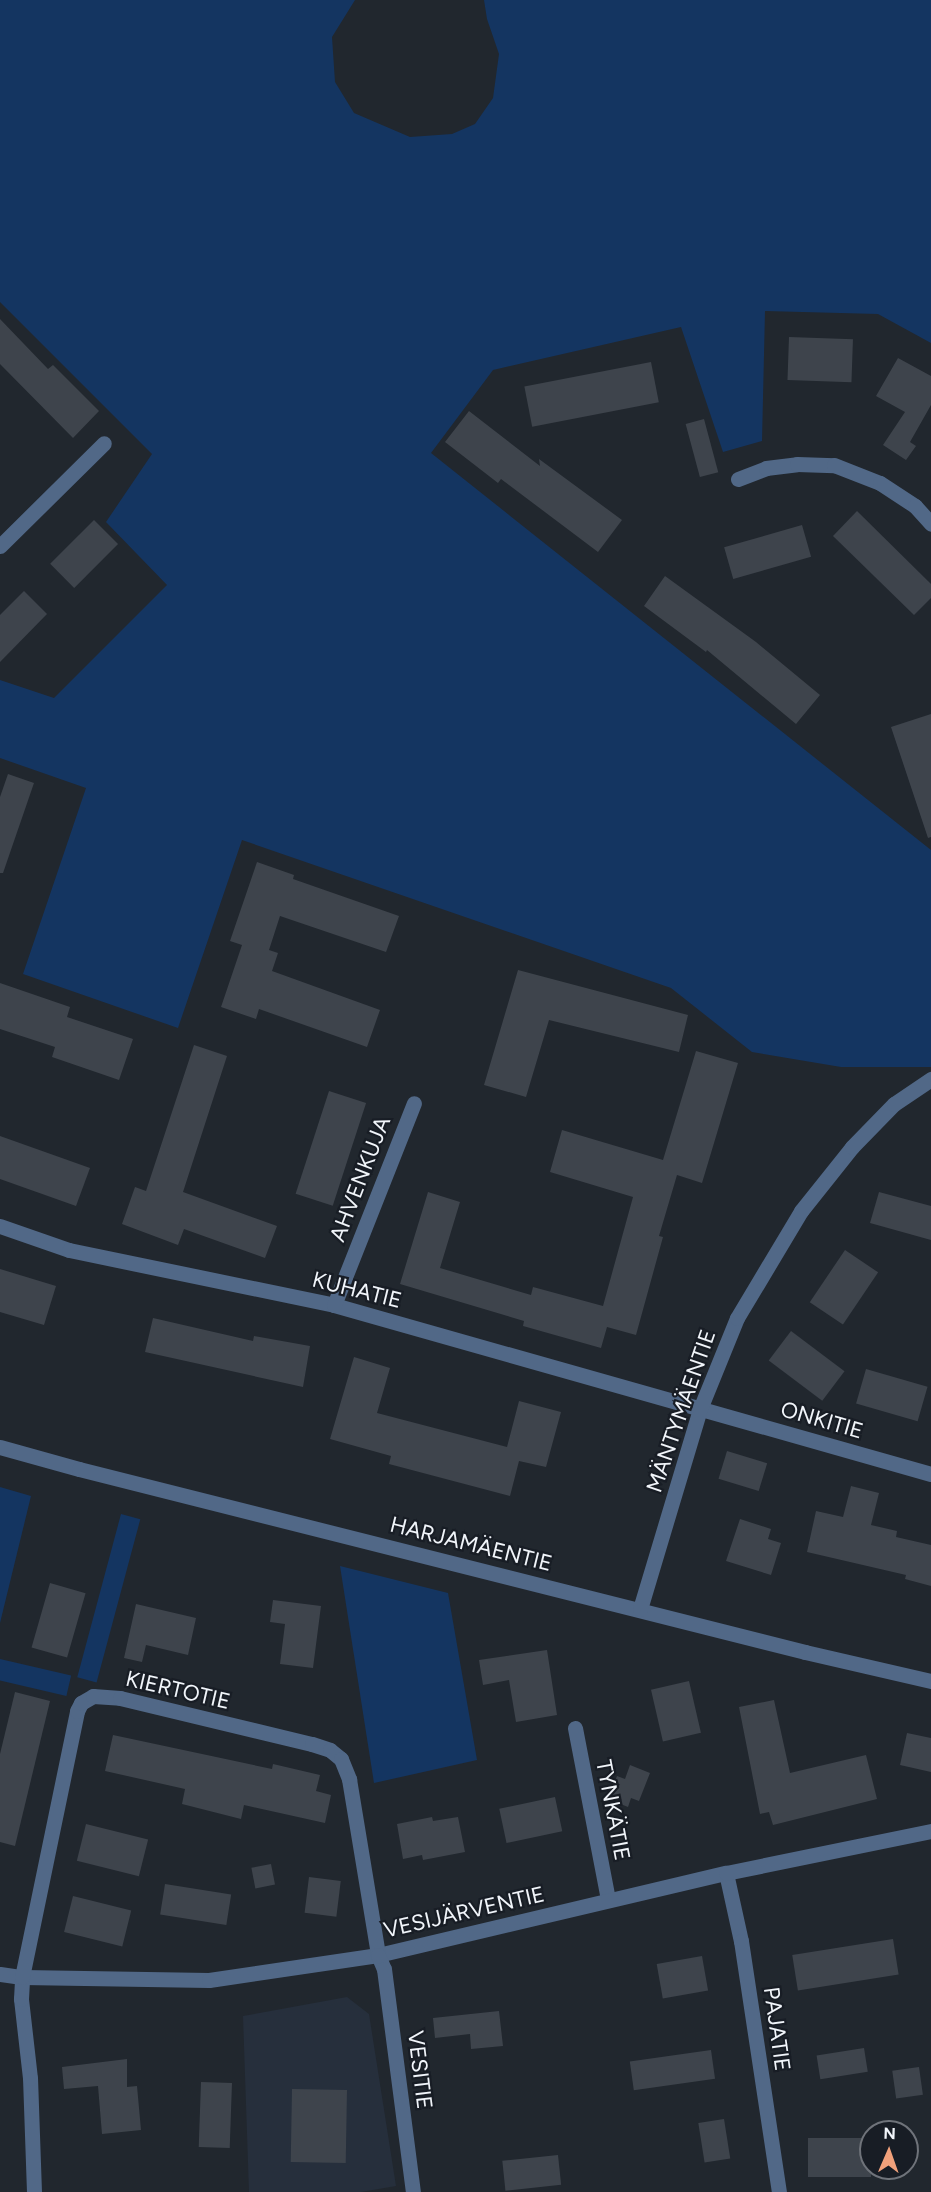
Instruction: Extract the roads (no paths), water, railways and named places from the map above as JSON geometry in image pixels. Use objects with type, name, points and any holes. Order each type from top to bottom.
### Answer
[{"type":"street","points":[[0,546],[104,443]]},
{"type":"street","points":[[738,479],[766,468],[797,464],[834,465],[880,483],[915,506],[931,524]]},
{"type":"street","name":"MÄNTYMÄENTIE","points":[[640,1609],[700,1409],[738,1318],[801,1211],[852,1147],[894,1104],[931,1078]]},
{"type":"street","name":"AHVENKUJA","points":[[334,1305],[414,1103]]},
{"type":"street","name":"KUHATIE","points":[[0,1226],[69,1250],[334,1305],[700,1409]]},
{"type":"street","name":"ONKITIE","points":[[700,1409],[931,1474]]},
{"type":"street","name":"HARJAMÄENTIE","points":[[0,1446],[79,1469],[806,1652],[931,1681]]},
{"type":"street","name":"KIERTOTIE","points":[[22,1977],[77,1711],[81,1703],[93,1696],[120,1698],[312,1744],[330,1750],[341,1759],[349,1779],[378,1955]]},
{"type":"street","name":"TYNKÄTIE","points":[[575,1728],[608,1900]]},
{"type":"street","name":"VESIJÄRVENTIE","points":[[0,1974],[22,1977],[209,1980],[378,1955],[726,1873],[931,1831]]},
{"type":"street","name":"PAJATIE","points":[[726,1873],[741,1941],[779,2192]]},
{"type":"street","name":"VESITIE","points":[[378,1955],[384,1970],[413,2192]]},
{"type":"street","points":[[22,1977],[21,1999],[30,2078],[34,2192]]}]
